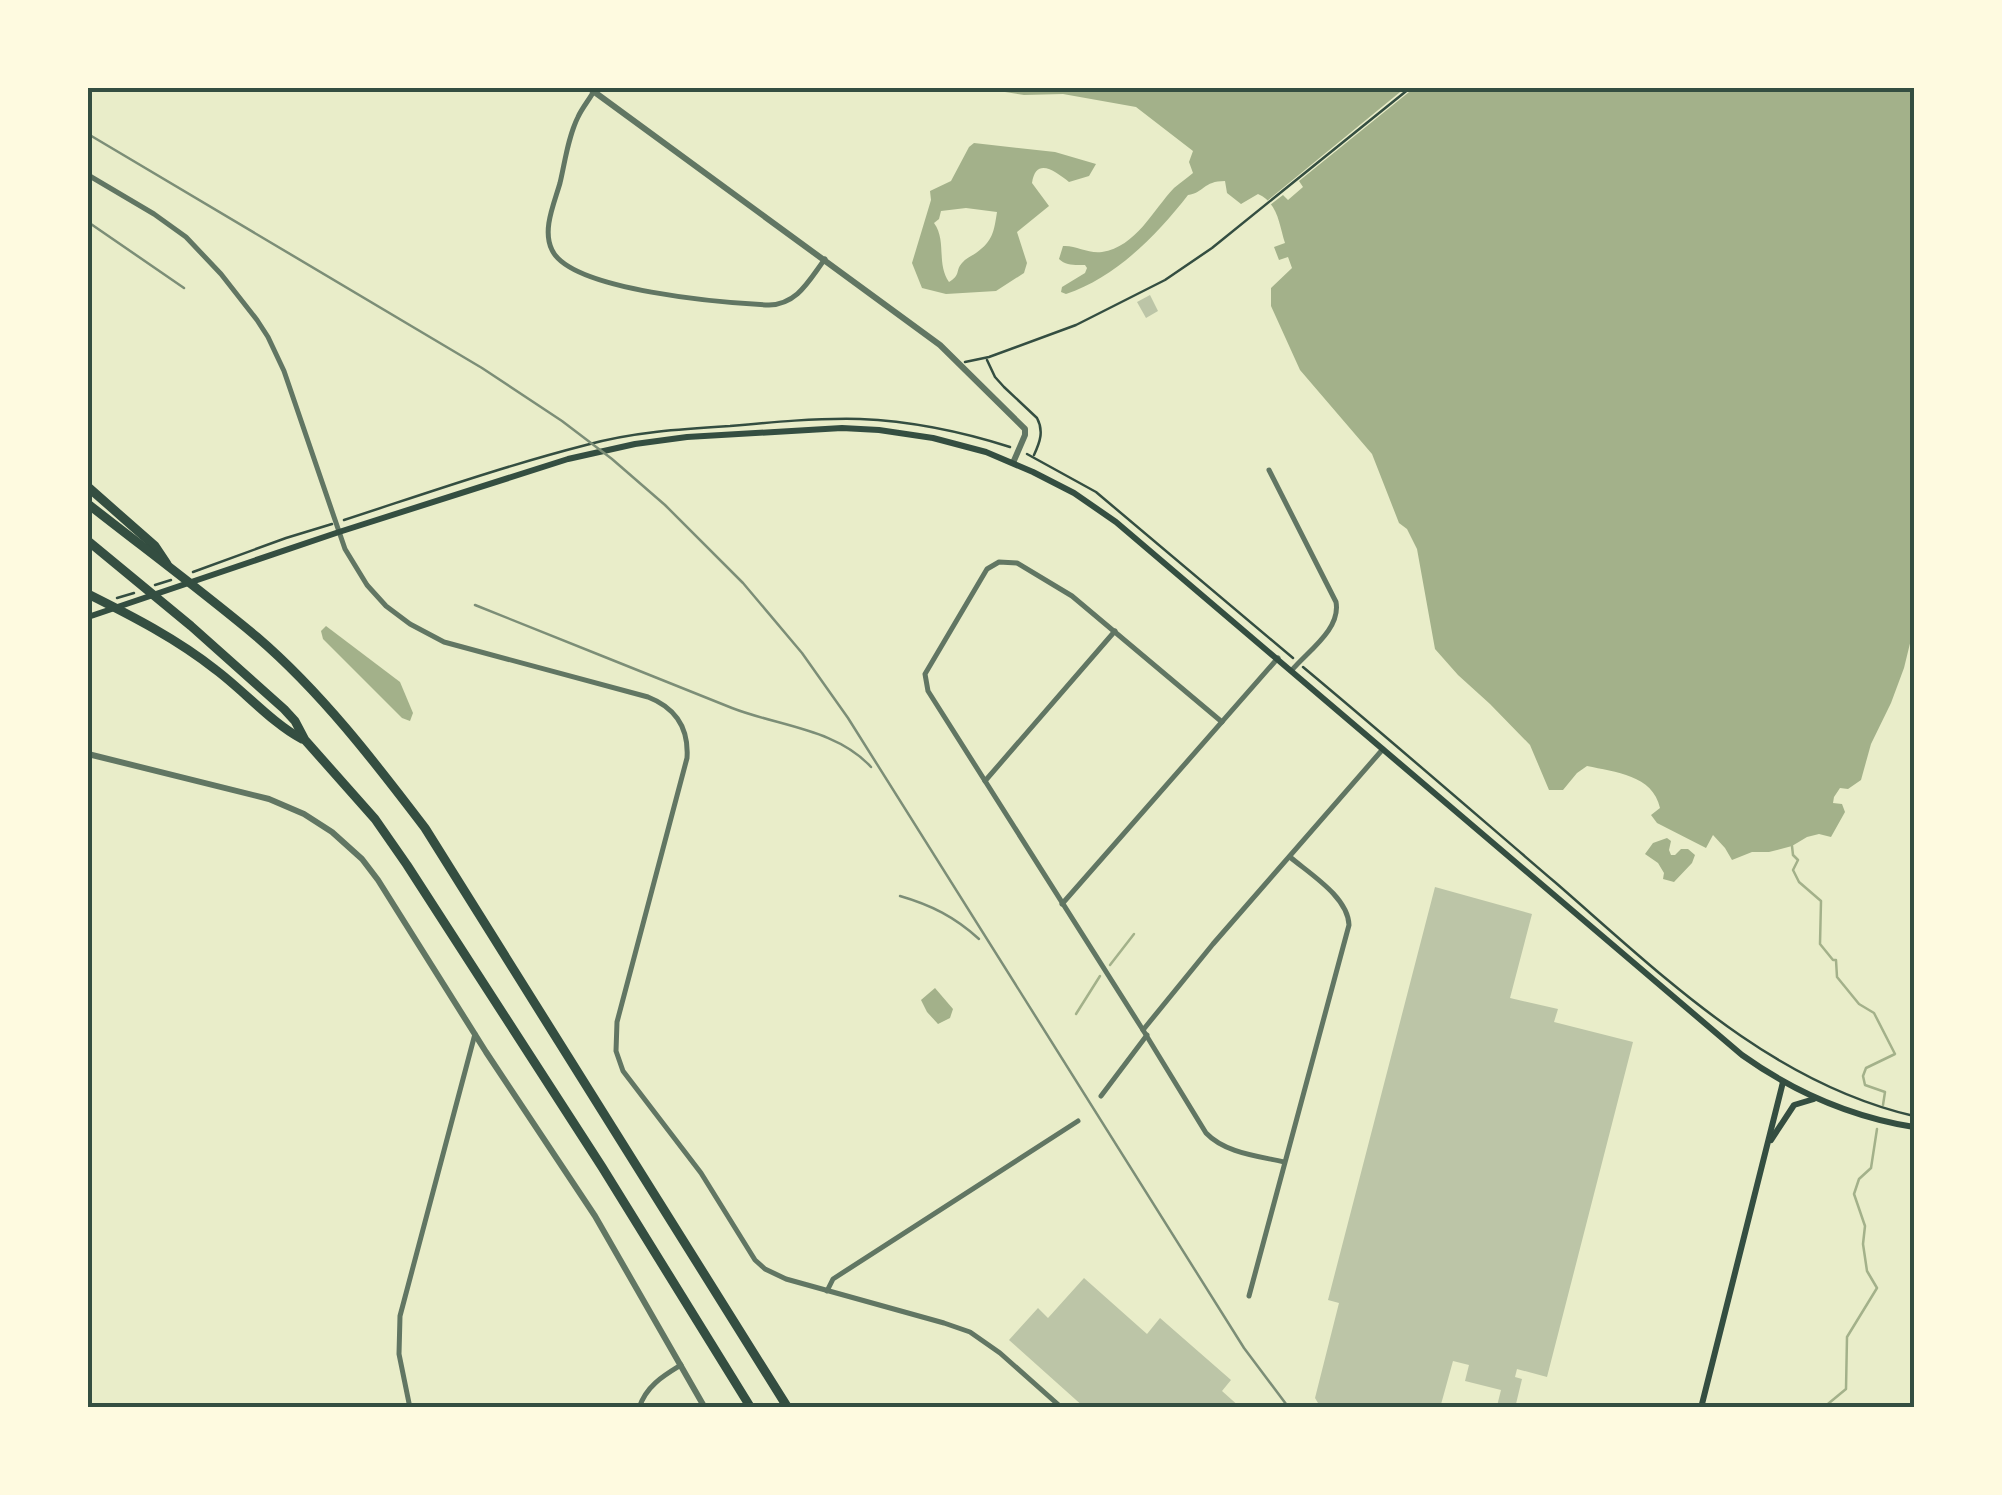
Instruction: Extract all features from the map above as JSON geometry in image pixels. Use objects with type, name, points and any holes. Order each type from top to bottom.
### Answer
[{"type":"highway","points":[[88,487],[155,546],[171,570]]},
{"type":"highway","points":[[88,504],[257,638],[299,678],[390,782],[424,828],[788,1408]]},
{"type":"highway","points":[[88,541],[192,626],[284,709],[304,740],[374,819],[602,1168],[751,1408]]},
{"type":"highway","points":[[88,594],[154,628],[200,658],[287,731],[304,740]]},
{"type":"main road","points":[[88,617],[568,459],[635,444],[824,429],[860,429],[946,440],[1014,463],[1057,483],[1104,513],[1716,1034],[1764,1070],[1817,1098],[1914,1127]]},
{"type":"main road","points":[[1700,1408],[1784,1082]]},
{"type":"main road","points":[[1768,1145],[1794,1105],[1817,1098]]},
{"type":"street","points":[[825,259],[795,298],[769,306],[687,298],[582,274],[564,266],[549,244],[549,226],[574,126],[592,89],[825,259],[940,344],[1026,429],[1014,463]]},
{"type":"street","points":[[88,176],[186,237],[257,320],[284,371],[350,560],[367,585],[395,613],[426,634],[462,648],[654,699],[680,720],[688,741],[687,758],[615,1041],[618,1062],[634,1088],[701,1174],[755,1260],[777,1276],[970,1332],[1062,1408]]},
{"type":"street","points":[[1269,470],[1337,610],[1333,625],[1292,670]]},
{"type":"street","points":[[1222,722],[1072,596],[1011,561],[999,562],[983,574],[927,668],[924,680],[1212,1140],[1284,1162]]},
{"type":"street","points":[[985,781],[1115,631]]},
{"type":"street","points":[[1062,904],[1278,658]]},
{"type":"street","points":[[1101,1096],[1213,944],[1383,749]]},
{"type":"street","points":[[88,754],[258,795],[292,808],[332,832],[362,860],[595,1216],[705,1408]]},
{"type":"street","points":[[1249,1296],[1348,925],[1341,901],[1290,857]]},
{"type":"street","points":[[410,1408],[399,1354],[400,1316],[475,1034]]},
{"type":"street","points":[[827,1291],[833,1279],[1078,1121]]},
{"type":"street","points":[[639,1408],[642,1396],[651,1386],[682,1365]]},
{"type":"path","points":[[959,364],[1076,325],[1149,289],[1212,248],[1410,88]]},
{"type":"path","points":[[986,357],[994,377],[1040,424],[1033,456],[1100,494],[1653,968],[1778,1061],[1825,1086],[1914,1116]]},
{"type":"path","points":[[214,565],[286,538],[559,452],[625,437]]},
{"type":"shaded area","points":[[979,88],[1914,88],[1914,627],[1904,668],[1871,744],[1861,780],[1848,789],[1840,788],[1834,797],[1833,803],[1842,804],[1845,812],[1831,837],[1819,834],[1792,846],[1752,852],[1732,860],[1713,835],[1706,848],[1657,823],[1651,815],[1660,808],[1650,788],[1621,773],[1587,766],[1563,790],[1549,790],[1530,745],[1435,649],[1417,549],[1407,529],[1399,523],[1372,454],[1300,370],[1271,306],[1271,288],[1292,268],[1288,257],[1279,260],[1274,247],[1285,243],[1270,203],[1258,194],[1241,204],[1227,193],[1225,181],[1212,183],[1188,195],[1149,240],[1118,266],[1066,294],[1061,292],[1062,287],[1087,268],[1059,259],[1063,246],[1102,252],[1125,243],[1174,188],[1193,173],[1189,162],[1193,151],[1136,107],[1063,94],[1024,95]]},
{"type":"shaded area","points":[[974,143],[1055,152],[1096,164],[1089,176],[1069,182],[1042,168],[1034,175],[1032,183],[1049,206],[1017,232],[1027,263],[1024,273],[996,291],[946,294],[922,288],[912,263],[931,200],[930,191],[951,181]],"holes":[[[966,208],[997,212],[989,240],[964,261],[949,282],[934,223],[941,211]]]},
{"type":"shaded area","points":[[326,626],[400,682],[413,713],[410,721],[402,718],[323,639],[321,631]]},
{"type":"shaded area","points":[[1667,838],[1671,841],[1671,855],[1688,849],[1695,855],[1674,882],[1663,879],[1658,863],[1645,854],[1653,843]]},
{"type":"shaded area","points":[[935,988],[953,1009],[950,1018],[938,1024],[921,1000]]},
{"type":"pier","points":[[1405,88],[1414,88],[1299,181],[1303,187],[1288,200],[1283,195],[1270,205],[1267,201]]},
{"type":"building","points":[[1150,295],[1158,311],[1146,318],[1137,302]]},
{"type":"building","points":[[1435,887],[1532,914],[1510,998],[1558,1009],[1554,1022],[1633,1042],[1547,1377],[1517,1369],[1515,1377],[1522,1379],[1515,1408],[1504,1408],[1497,1406],[1501,1390],[1465,1381],[1469,1365],[1453,1361],[1440,1408],[1326,1408],[1315,1398],[1339,1303],[1328,1300]]},
{"type":"building","points":[[1084,1278],[1147,1334],[1160,1318],[1231,1380],[1222,1391],[1241,1408],[1085,1408],[1009,1340],[1038,1308],[1048,1318]]},
{"type":"waterway","points":[[1792,846],[1798,860],[1793,870],[1799,882],[1821,901],[1820,944],[1836,960],[1837,977],[1859,1004],[1874,1013],[1895,1054],[1866,1068],[1863,1076],[1865,1085],[1885,1092],[1883,1105]]},
{"type":"waterway","points":[[1110,965],[1134,934]]},
{"type":"waterway","points":[[1076,1014],[1100,976]]},
{"type":"waterway","points":[[1823,1408],[1846,1389],[1847,1337],[1877,1288],[1867,1271],[1865,1226],[1854,1194],[1859,1179],[1871,1168],[1877,1129]]},
{"type":"railway","points":[[88,134],[482,368],[562,421],[665,505],[743,583],[802,653],[848,718],[1244,1348],[1289,1408]]},
{"type":"railway","points":[[88,222],[184,288]]},
{"type":"railway","points":[[475,605],[732,708],[824,736],[857,754],[871,767]]},
{"type":"railway","points":[[900,896],[942,913],[979,939]]}]
